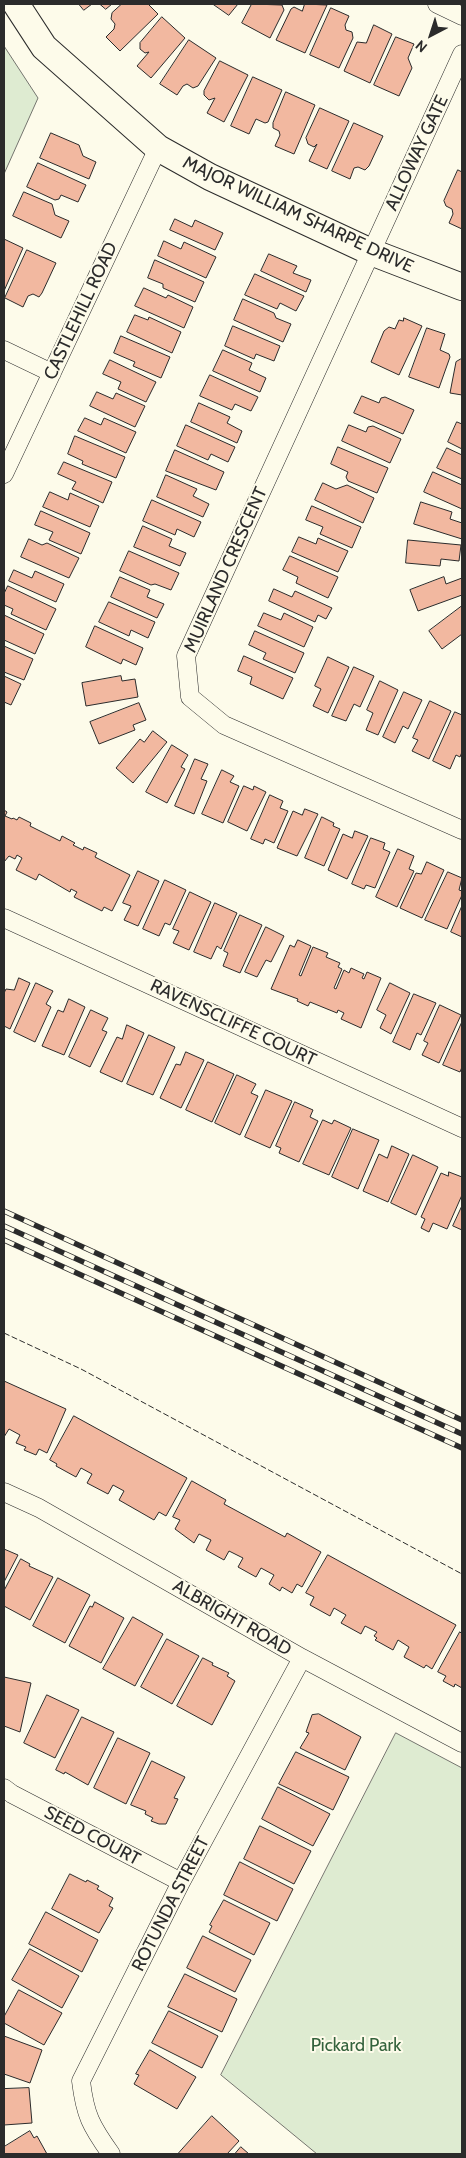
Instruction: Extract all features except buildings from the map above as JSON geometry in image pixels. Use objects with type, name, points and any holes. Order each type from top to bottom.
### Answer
[{"type":"street","name":"MAJOR WILLIAM SHARPE DRIVE","points":[[16,4],[44,47],[158,148],[210,178],[371,252],[462,287]]},
{"type":"street","points":[[437,4],[462,16]]},
{"type":"street","name":"ALLOWAY GATE","points":[[371,252],[462,54]]},
{"type":"street","name":"CASTLEHILL ROAD","points":[[4,474],[158,148]]},
{"type":"street","name":"MUIRLAND CRESCENT","points":[[371,252],[186,656],[190,697],[224,725],[462,830]]},
{"type":"street","points":[[4,350],[52,373]]},
{"type":"street","name":"RAVENSCLIFFE COURT","points":[[4,918],[462,1128]]},
{"type":"street","name":"ALBRIGHT ROAD","points":[[4,1492],[39,1508],[302,1658],[462,1743]]},
{"type":"street","name":"ROTUNDA STREET","points":[[110,2154],[94,2130],[84,2108],[81,2081],[181,1882],[302,1658]]},
{"type":"street","name":"SEED COURT","points":[[4,1788],[181,1882]]},
{"type":"green space","points":[[4,46],[38,98],[4,174]]},
{"type":"green space","name":"Pickard Park","points":[[396,1733],[462,1768],[462,2154],[317,2154],[221,2075]]},
{"type":"railway","points":[[4,1211],[462,1420]]},
{"type":"railway","points":[[4,1226],[462,1434]]},
{"type":"railway","points":[[4,1240],[462,1448]]},
{"type":"fence","points":[[4,1333],[81,1369],[462,1574]]}]
